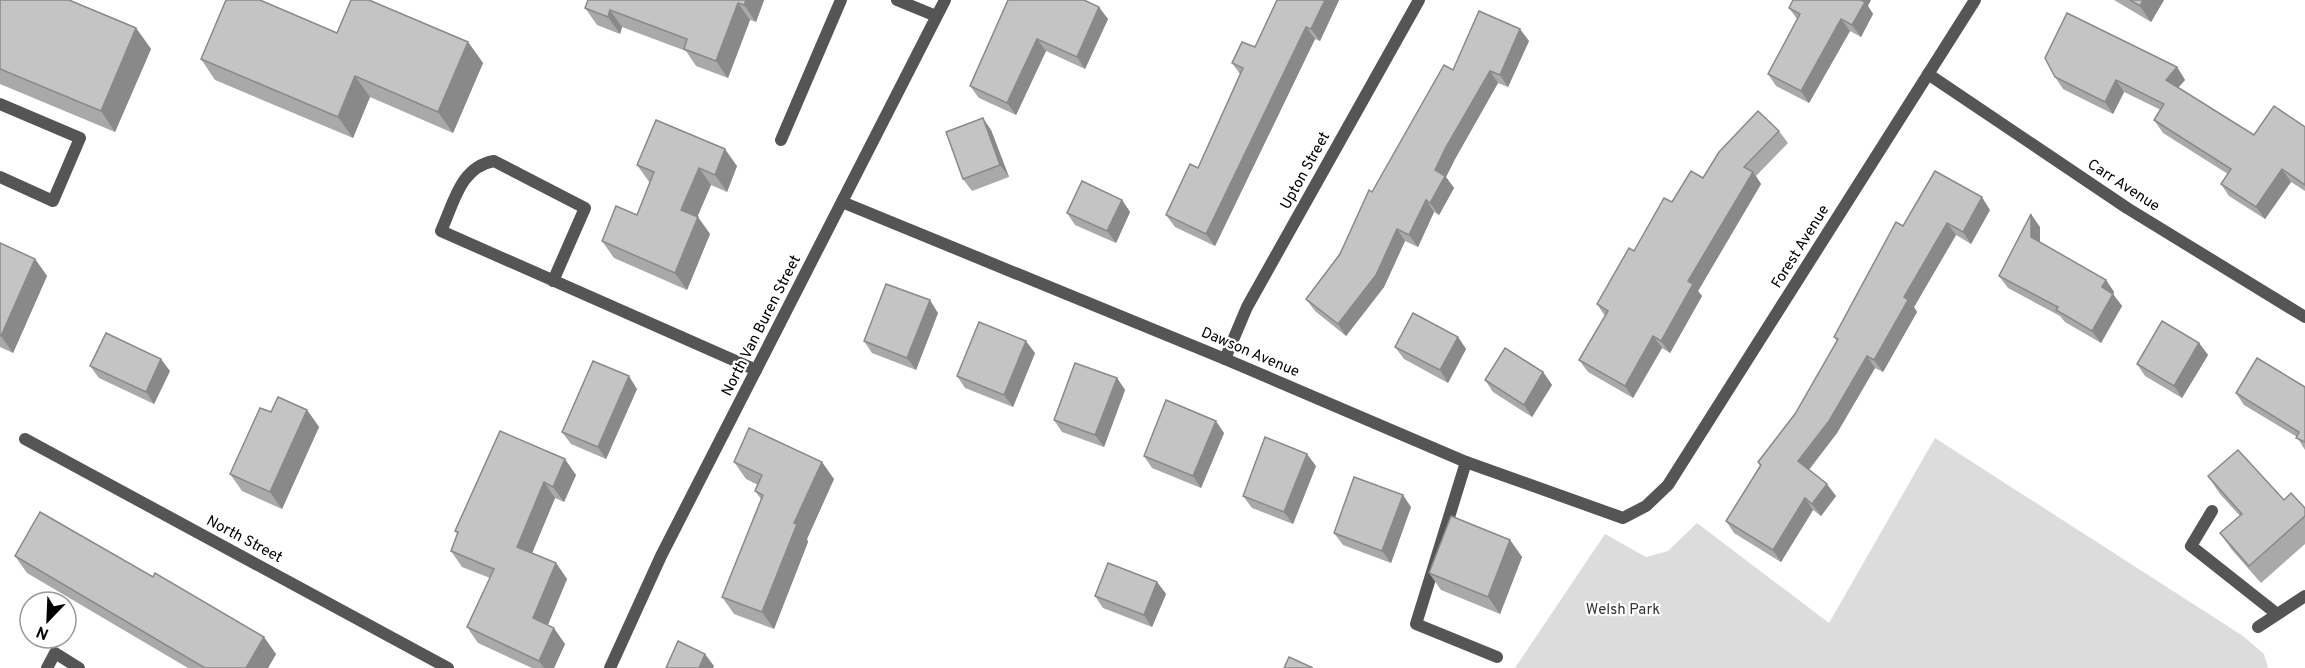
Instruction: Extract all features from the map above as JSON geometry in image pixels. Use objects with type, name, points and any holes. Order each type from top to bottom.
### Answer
[{"type":"street","points":[[781,140],[841,0]]},
{"type":"street","points":[[897,0],[936,16]]},
{"type":"street","name":"North Van Buren Street","points":[[610,668],[661,556],[945,0]]},
{"type":"street","name":"Upton Street","points":[[1225,359],[1247,307],[1419,0]]},
{"type":"street","name":"Forest Avenue","points":[[1646,506],[1668,485],[1975,0]]},
{"type":"street","name":"Carr Avenue","points":[[1928,74],[2127,208],[2305,317]]},
{"type":"street","points":[[0,104],[80,138],[54,201],[0,177]]},
{"type":"street","points":[[553,281],[585,208],[494,161],[480,164],[468,173],[441,231],[553,281],[756,370]]},
{"type":"street","name":"Dawson Avenue","points":[[842,202],[1225,359],[1466,462],[1623,518],[1646,506]]},
{"type":"street","name":"North Street","points":[[25,439],[448,668]]},
{"type":"street","points":[[1466,462],[1416,624],[1497,657]]},
{"type":"street","points":[[2212,511],[2191,546],[2277,614]]},
{"type":"street","points":[[2258,627],[2305,596]]},
{"type":"street","points":[[47,668],[55,653],[79,668]]},
{"type":"green space","name":"Welsh Park","points":[[1935,438],[2243,636],[2264,654],[2268,668],[1515,668],[1605,534],[1646,557],[1668,551],[1697,523],[1829,623]]},
{"type":"building","points":[[0,0],[69,0],[136,28],[101,111],[0,69]]},
{"type":"building","points":[[226,0],[260,0],[337,33],[351,0],[369,0],[468,42],[438,112],[355,76],[338,117],[201,59]]},
{"type":"building","points":[[588,0],[746,0],[744,5],[738,3],[716,61],[684,49],[687,39],[610,10],[608,17],[585,8]]},
{"type":"building","points":[[1008,0],[1084,0],[1099,7],[1077,57],[1037,39],[1007,103],[970,86]]},
{"type":"building","points":[[1277,0],[1325,0],[1311,29],[1306,27],[1206,234],[1166,215],[1190,164],[1198,168],[1243,68],[1232,63],[1242,42],[1255,47]]},
{"type":"building","points":[[1793,0],[1861,0],[1865,2],[1852,25],[1841,19],[1801,91],[1768,74],[1800,14],[1789,8]]},
{"type":"building","points":[[2130,0],[2143,0],[2140,6]]},
{"type":"building","points":[[1479,11],[1520,29],[1500,75],[1490,71],[1446,147],[1435,170],[1445,176],[1430,203],[1426,200],[1409,235],[1397,229],[1376,275],[1338,324],[1306,299],[1340,254],[1369,190],[1372,192],[1444,65],[1453,70]]},
{"type":"building","points":[[2067,13],[2177,67],[2166,80],[2254,135],[2274,106],[2305,127],[2305,185],[2282,169],[2256,207],[2221,184],[2231,169],[2154,120],[2164,104],[2116,80],[2105,102],[2055,77],[2045,58]]},
{"type":"building","points":[[1758,111],[1779,131],[1744,167],[1753,172],[1688,281],[1693,284],[1661,341],[1653,336],[1625,386],[1579,360],[1608,311],[1597,304],[1629,248],[1634,251],[1664,198],[1672,202],[1691,171],[1703,178],[1719,152]]},
{"type":"building","points":[[983,118],[1000,165],[963,179],[946,132]]},
{"type":"building","points":[[656,120],[725,149],[715,175],[699,168],[681,210],[698,217],[675,273],[602,241],[616,206],[637,215],[654,172],[637,165]]},
{"type":"building","points":[[1935,171],[1982,197],[1963,232],[1947,223],[1904,297],[1908,300],[1874,360],[1867,356],[1829,421],[1798,461],[1827,484],[1812,504],[1805,498],[1773,550],[1726,521],[1761,465],[1758,462],[1795,414],[1838,339],[1834,337],[1896,222],[1903,226]]},
{"type":"building","points":[[1082,181],[1122,200],[1107,231],[1067,213]]},
{"type":"building","points":[[2031,214],[2031,237],[2106,280],[2102,287],[2113,294],[2092,331],[2056,310],[2058,307],[1999,276]]},
{"type":"building","points":[[0,243],[35,259],[1,336],[0,336]]},
{"type":"building","points":[[886,284],[930,300],[907,358],[864,341]]},
{"type":"building","points":[[1413,313],[1458,337],[1440,370],[1395,347]]},
{"type":"building","points":[[2162,321],[2199,343],[2174,386],[2137,364]]},
{"type":"building","points":[[979,322],[1026,341],[1004,395],[957,376]]},
{"type":"building","points":[[106,333],[161,359],[146,392],[90,366]]},
{"type":"building","points":[[1505,348],[1543,372],[1524,405],[1485,380]]},
{"type":"building","points":[[2257,358],[2305,387],[2305,442],[2296,438],[2299,432],[2236,393]]},
{"type":"building","points":[[593,361],[629,376],[598,447],[562,432]]},
{"type":"building","points":[[1075,363],[1117,378],[1095,435],[1054,420]]},
{"type":"building","points":[[278,397],[307,410],[270,492],[230,474],[260,408],[271,412]]},
{"type":"building","points":[[1166,400],[1216,421],[1193,476],[1144,456]]},
{"type":"building","points":[[749,428],[822,462],[794,523],[797,524],[762,612],[722,597],[763,495],[755,491],[762,475],[734,462]]},
{"type":"building","points":[[500,431],[565,459],[553,487],[544,482],[517,547],[556,563],[533,618],[554,628],[539,661],[467,627],[494,569],[451,551],[458,532],[455,531]]},
{"type":"building","points":[[1265,437],[1307,454],[1284,512],[1243,496]]},
{"type":"building","points":[[2238,450],[2284,500],[2291,493],[2305,508],[2305,516],[2249,566],[2220,533],[2242,514],[2208,476]]},
{"type":"building","points":[[1354,477],[1403,495],[1382,551],[1334,533]]},
{"type":"building","points":[[40,512],[153,577],[155,573],[264,637],[246,668],[205,668],[78,593],[78,590],[73,590],[15,556]]},
{"type":"building","points":[[1451,516],[1510,540],[1488,597],[1429,573]]},
{"type":"building","points":[[1108,563],[1157,582],[1144,615],[1095,596]]},
{"type":"building","points":[[678,641],[705,654],[699,668],[666,668]]},
{"type":"building","points":[[1289,657],[1313,668],[1284,668]]}]
